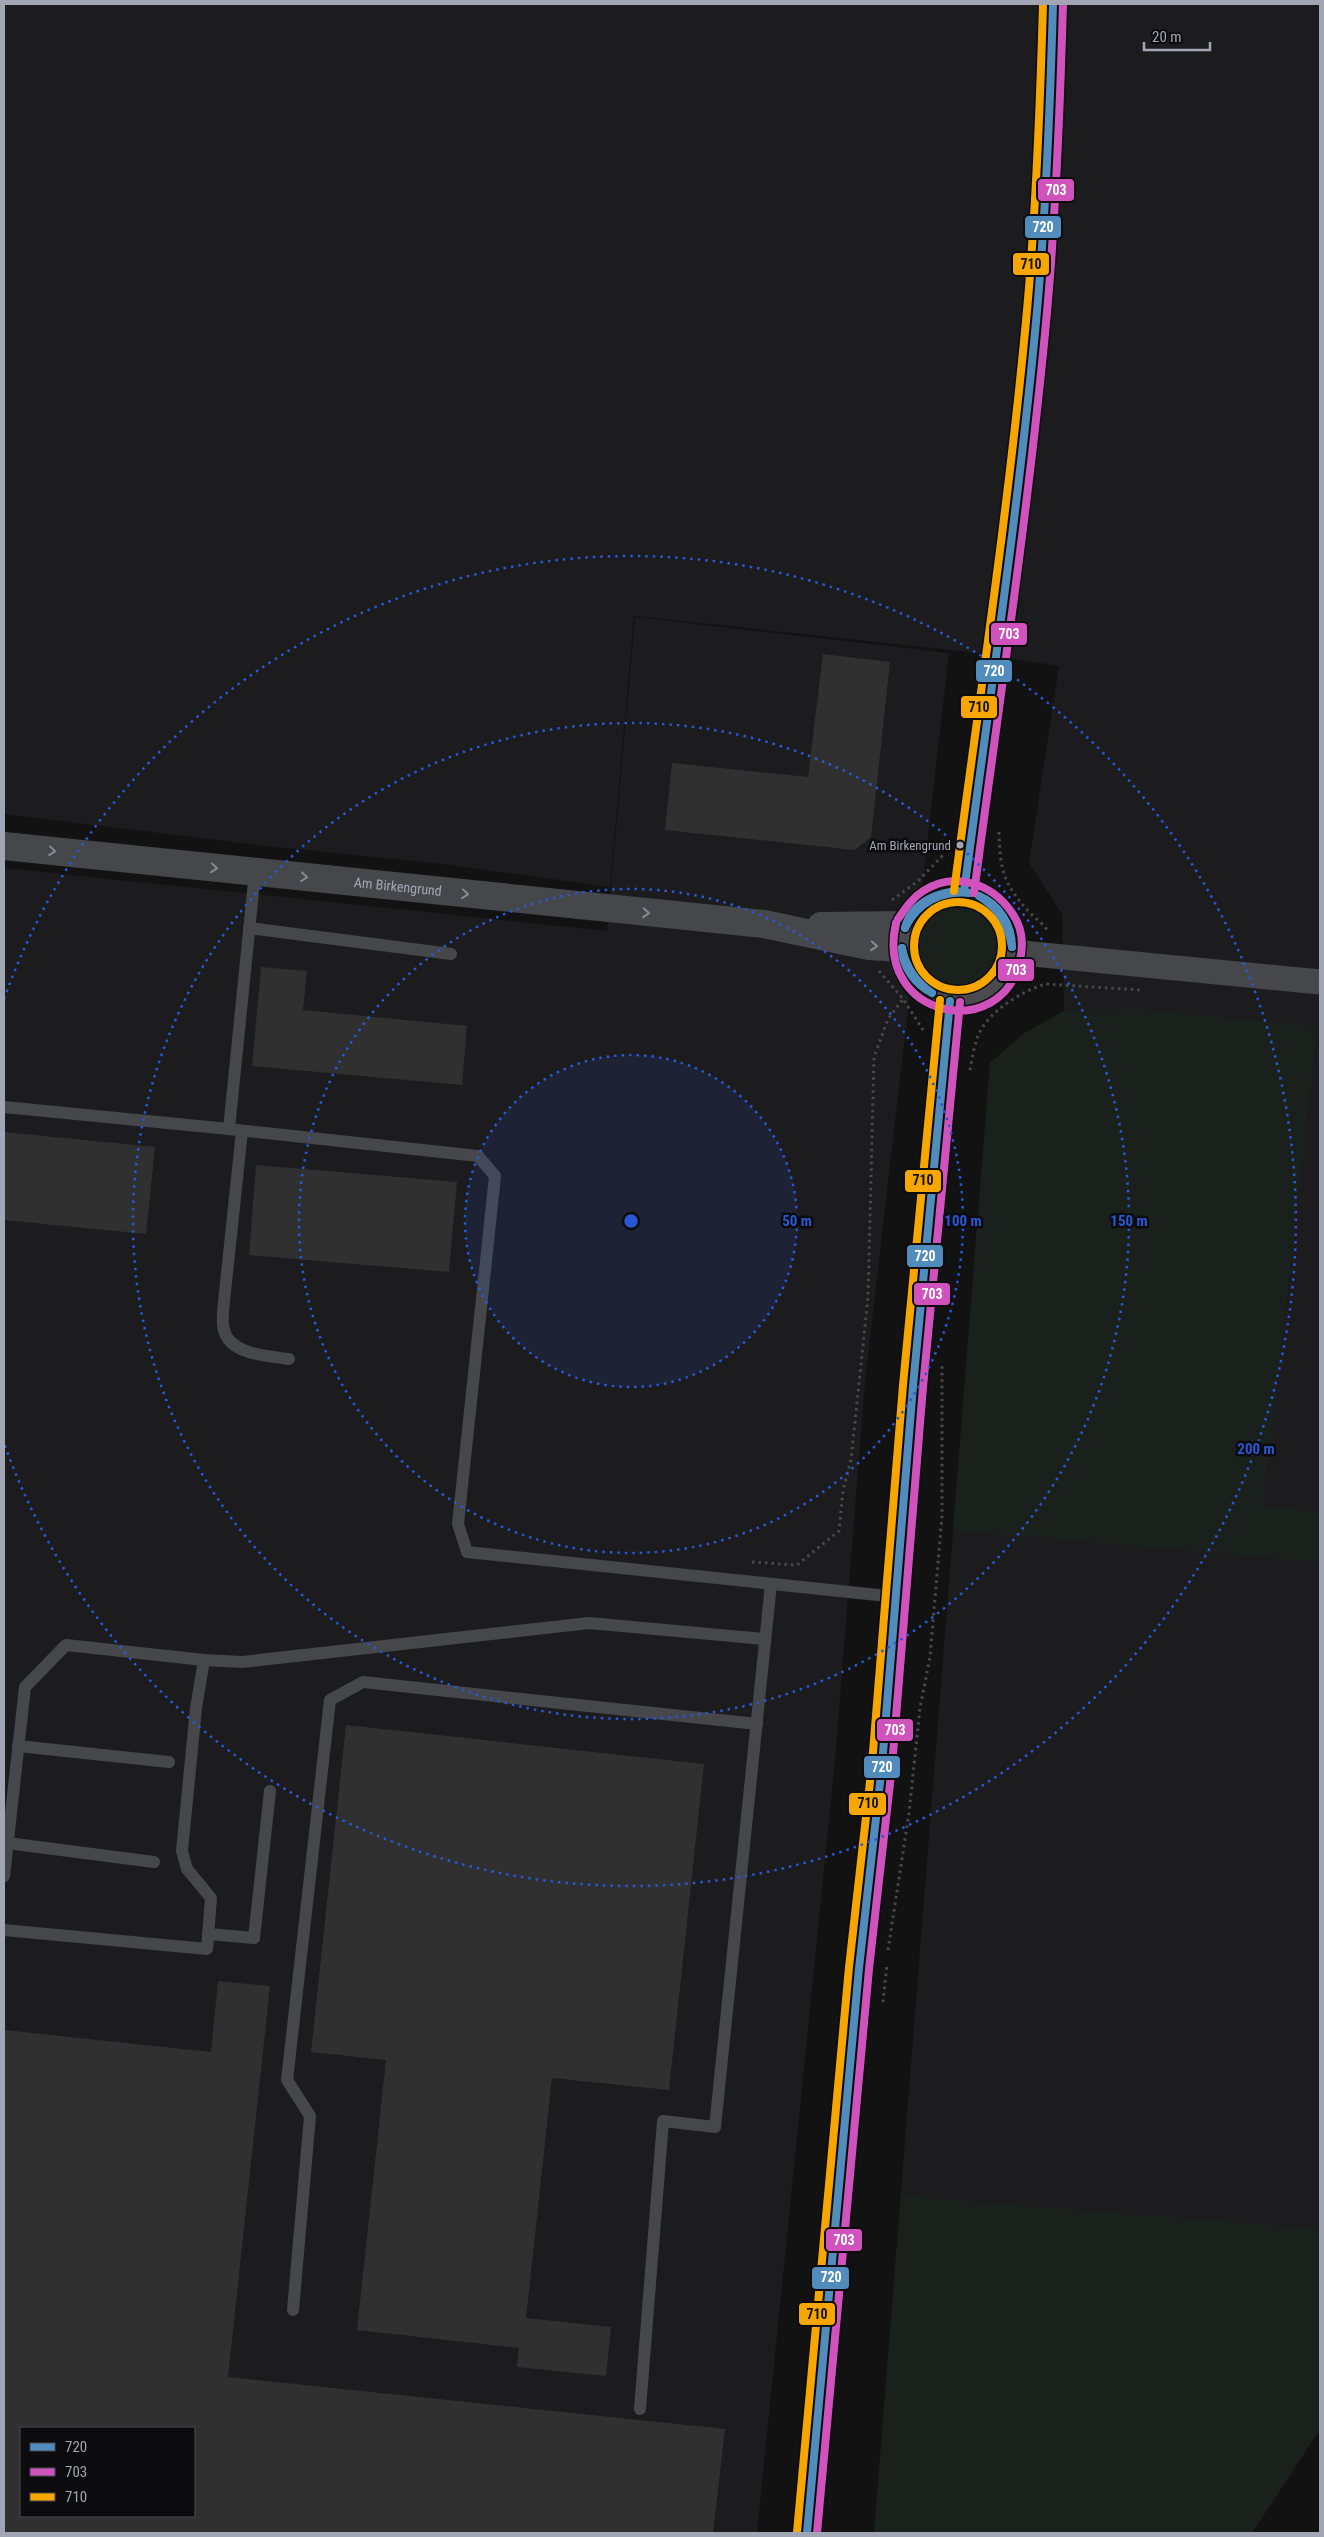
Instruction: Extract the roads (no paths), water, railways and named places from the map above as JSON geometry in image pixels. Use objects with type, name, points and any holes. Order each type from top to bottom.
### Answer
[{"type":"main road","points":[[964,892],[1017,492],[1036,322],[1048,162],[1053,4]]},
{"type":"main road","points":[[946,892],[964,892],[978,895],[990,902],[1000,912],[1008,924],[1012,952],[1009,966],[992,989],[979,997],[965,1001],[950,1001],[938,998],[916,983],[909,973],[904,936],[916,910],[930,898],[946,892]]},
{"type":"main road","points":[[807,2533],[859,1968],[882,1765],[913,1386],[950,1001]]},
{"type":"street","name":"Am Birkengrund","points":[[4,846],[792,928],[871,924],[904,936]]},
{"type":"street","points":[[1012,952],[1320,982]]},
{"type":"lane","points":[[255,872],[249,928],[223,1311],[224,1332],[234,1345],[255,1355],[289,1359]]},
{"type":"lane","points":[[249,928],[451,954]]},
{"type":"lane","points":[[4,1107],[478,1156],[495,1176],[458,1524],[467,1552],[897,1597]]},
{"type":"lane","points":[[640,2409],[663,2121],[715,2127],[771,1584]]},
{"type":"lane","points":[[4,1876],[25,1687],[66,1645],[204,1660],[242,1662],[589,1623],[765,1639]]},
{"type":"lane","points":[[4,1930],[207,1949],[211,1898],[187,1868],[182,1851],[196,1708],[204,1660]]},
{"type":"lane","points":[[293,2310],[310,2116],[287,2080],[330,1700],[363,1682],[757,1724]]},
{"type":"lane","points":[[18,1746],[169,1762]]},
{"type":"lane","points":[[208,1934],[254,1938],[270,1791]]},
{"type":"lane","points":[[7,1843],[154,1862]]},
{"type":"place","name":"Am Birkengrund","points":[[960,845]]}]
